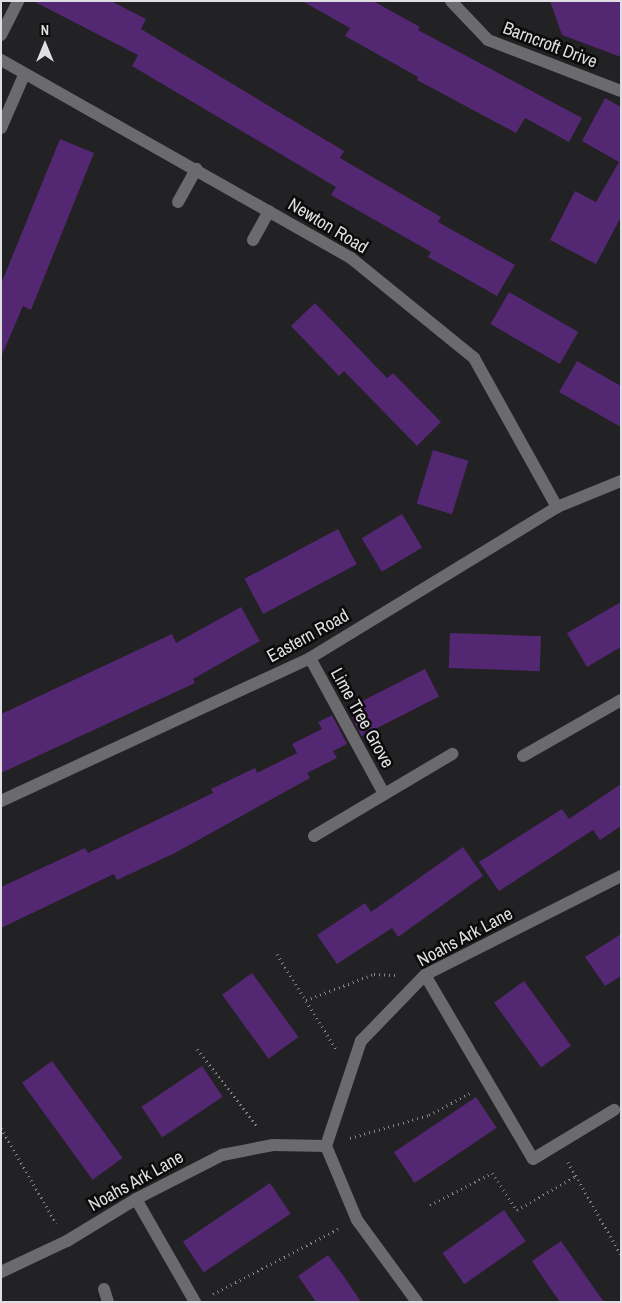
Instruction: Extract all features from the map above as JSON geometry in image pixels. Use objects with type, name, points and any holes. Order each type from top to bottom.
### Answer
[{"type":"street","points":[[1,35],[18,1]]},
{"type":"street","name":"Barncroft Drive","points":[[451,1],[488,40],[621,91]]},
{"type":"street","name":"Newton Road","points":[[1,60],[24,75],[196,169],[351,258],[474,358],[557,507]]},
{"type":"street","points":[[1,128],[24,75]]},
{"type":"street","points":[[178,202],[196,169]]},
{"type":"street","points":[[253,240],[269,211]]},
{"type":"street","name":"Eastern Road","points":[[1,801],[310,658],[557,507],[621,481]]},
{"type":"street","name":"Lime Tree Grove","points":[[310,658],[384,794]]},
{"type":"street","points":[[523,756],[621,700]]},
{"type":"street","name":"Lime Tree Grove","points":[[314,836],[452,754]]},
{"type":"street","name":"Noahs Ark Lane","points":[[1,1272],[67,1241],[136,1199],[222,1155],[273,1145],[326,1146],[361,1041],[425,975],[621,876]]},
{"type":"street","points":[[425,975],[533,1159],[614,1110]]},
{"type":"street","points":[[326,1146],[357,1220],[417,1302]]},
{"type":"street","points":[[136,1199],[201,1300]]},
{"type":"street","points":[[104,1289],[108,1302]]},
{"type":"path","points":[[277,954],[350,1073]]},
{"type":"path","points":[[306,1000],[374,974],[425,975]]},
{"type":"path","points":[[197,1048],[273,1145]]},
{"type":"path","points":[[326,1146],[429,1115],[489,1084]]},
{"type":"path","points":[[1,1128],[67,1241]]},
{"type":"path","points":[[558,1144],[621,1255]]},
{"type":"path","points":[[430,1205],[492,1174],[517,1210],[576,1176]]},
{"type":"path","points":[[201,1300],[357,1220]]},
{"type":"building","points":[[33,1],[111,1],[146,19],[141,29],[344,151],[340,158],[441,217],[438,222],[515,265],[497,296],[428,257],[431,252],[331,195],[336,187],[132,66],[138,55]]},
{"type":"building","points":[[302,1],[373,1],[420,27],[418,30],[582,118],[569,142],[525,118],[516,133],[417,80],[418,77],[345,36],[350,28]]},
{"type":"building","points":[[550,1],[621,1],[621,57],[562,35]]},
{"type":"building","points":[[605,98],[621,107],[621,217],[596,264],[550,240],[575,191],[596,202],[619,162],[582,141]]},
{"type":"building","points":[[60,139],[94,153],[31,310],[23,306],[1,357],[1,284]]},
{"type":"building","points":[[509,292],[578,332],[560,364],[490,324]]},
{"type":"building","points":[[315,303],[387,378],[393,373],[441,422],[417,446],[344,371],[339,376],[291,326]]},
{"type":"building","points":[[577,361],[621,386],[621,427],[559,392]]},
{"type":"building","points":[[433,450],[468,461],[452,514],[417,504]]},
{"type":"building","points":[[402,514],[422,547],[382,572],[362,538]]},
{"type":"building","points":[[338,529],[357,564],[263,614],[244,579]]},
{"type":"building","points":[[621,602],[621,647],[587,667],[567,633]]},
{"type":"building","points":[[241,607],[260,641],[193,679],[195,683],[1,773],[1,714],[172,634],[176,643]]},
{"type":"building","points":[[450,633],[541,636],[540,671],[449,668]]},
{"type":"building","points":[[425,669],[439,697],[362,736],[347,708]]},
{"type":"building","points":[[332,715],[347,744],[333,751],[337,758],[307,773],[310,778],[175,853],[117,880],[114,874],[1,928],[1,887],[85,848],[88,853],[213,793],[211,789],[255,768],[257,773],[297,753],[292,744],[322,729],[318,722]]},
{"type":"building","points":[[621,784],[621,826],[600,840],[593,830],[499,891],[479,862],[562,809],[569,819]]},
{"type":"building","points":[[463,847],[483,876],[398,937],[392,928],[337,964],[317,935],[365,903],[371,912]]},
{"type":"building","points":[[621,934],[621,976],[605,986],[585,957]]},
{"type":"building","points":[[252,973],[298,1037],[269,1059],[222,995]]},
{"type":"building","points":[[524,981],[571,1046],[541,1067],[494,1003]]},
{"type":"building","points":[[52,1061],[123,1158],[93,1180],[22,1083]]},
{"type":"building","points":[[202,1066],[223,1097],[162,1137],[141,1107]]},
{"type":"building","points":[[476,1097],[497,1128],[415,1183],[394,1152]]},
{"type":"building","points":[[270,1183],[291,1214],[204,1272],[183,1242]]},
{"type":"building","points":[[504,1210],[526,1241],[464,1284],[443,1253]]},
{"type":"building","points":[[561,1241],[604,1302],[560,1302],[550,1288],[532,1261]]},
{"type":"building","points":[[328,1255],[361,1302],[316,1302],[298,1276]]}]
